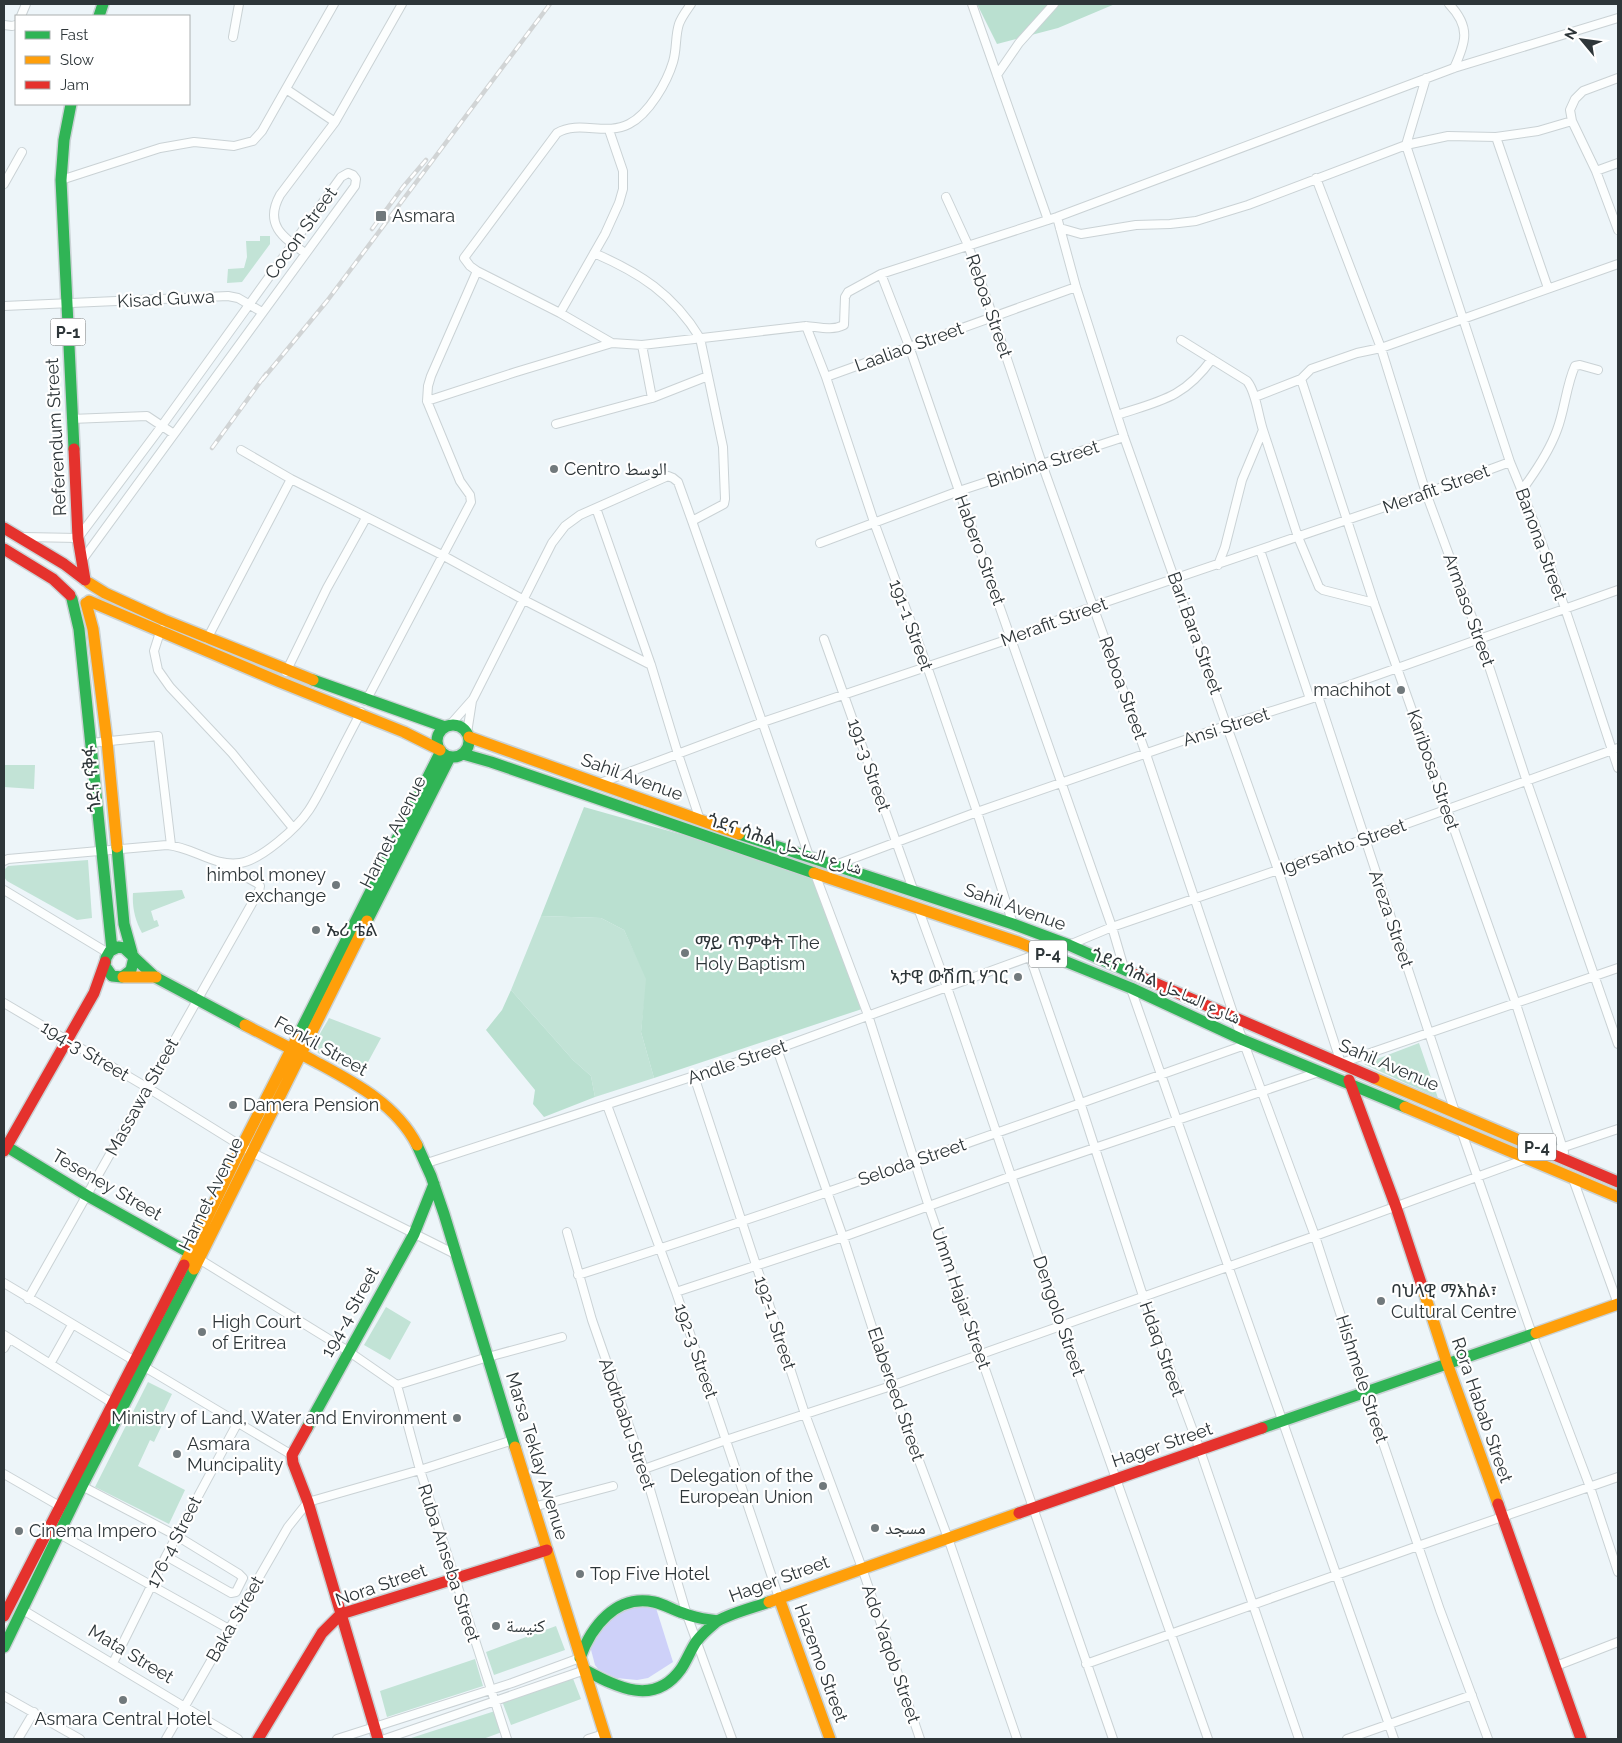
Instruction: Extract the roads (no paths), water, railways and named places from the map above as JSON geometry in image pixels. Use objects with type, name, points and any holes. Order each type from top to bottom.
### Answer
[{"type":"main road","name":"Referendum Street","points":[[71,105],[64,140],[61,180],[71,419],[78,538],[82,560]]},
{"type":"main road","points":[[4,528],[64,564],[105,593],[164,620],[287,670],[448,726],[460,726],[468,735],[469,745],[457,757],[444,753],[404,732],[87,602],[78,603],[53,580],[6,550],[18,537]]},
{"type":"main road","name":"P-1","points":[[82,560],[87,582]]},
{"type":"main road","points":[[71,597],[70,588],[74,582],[77,580],[87,582],[93,590],[92,598],[87,602]]},
{"type":"main road","name":"ጎደና ናቅፋ","points":[[5,1147],[94,993],[108,955],[102,851],[91,743],[79,630],[71,597]]},
{"type":"main road","name":"ጎደና ናቅፋ","points":[[87,602],[107,742],[124,924],[133,955]]},
{"type":"main road","points":[[444,753],[438,745],[438,735],[448,726]]},
{"type":"main road","name":"Sahil Avenue","points":[[468,735],[700,821],[1014,924],[1068,945],[1235,1019],[1618,1182]]},
{"type":"main road","name":"Harnet Avenue","points":[[4,1616],[7,1602],[59,1506],[77,1483],[195,1256],[246,1149],[444,753]]},
{"type":"main road","name":"ጎደና ሳሕል شارع الساحل","points":[[462,754],[491,762],[1018,942],[1131,988],[1244,1043],[1351,1083],[1618,1197]]},
{"type":"main road","points":[[94,993],[111,981],[121,977],[128,975],[134,967],[133,955],[125,948],[120,947],[108,955],[107,970],[110,974],[121,977],[156,977]]},
{"type":"main road","name":"Fenkil Street","points":[[133,955],[156,977],[375,1095],[390,1107],[406,1125],[427,1163],[434,1184]]},
{"type":"main road","name":"Rora Habab Street","points":[[1341,1063],[1351,1083],[1396,1207],[1447,1363],[1556,1666],[1580,1739]]},
{"type":"main road","name":"Teseney Street","points":[[5,1147],[195,1256]]},
{"type":"main road","name":"194-4 Street","points":[[292,1455],[348,1350],[414,1234],[434,1184]]},
{"type":"main road","name":"Marsa Teklay Avenue","points":[[434,1184],[605,1737]]},
{"type":"main road","name":"Hager Street","points":[[717,1621],[862,1568],[1618,1304]]},
{"type":"main road","points":[[292,1455],[308,1502],[378,1739]]},
{"type":"main road","name":"Harnet Avenue","points":[[4,1647],[70,1511],[77,1483]]},
{"type":"main road","name":"Nora Street","points":[[258,1739],[322,1633],[341,1614],[548,1550]]},
{"type":"main road","name":"Hazemo Street","points":[[779,1598],[830,1739]]},
{"type":"main road","points":[[580,1658],[584,1644],[609,1612],[623,1604],[638,1599],[653,1601],[687,1615],[717,1621]]},
{"type":"main road","name":"Mata Street","points":[[7,1602],[23,1610]]},
{"type":"main road","points":[[584,1670],[614,1685],[633,1691],[649,1690],[666,1684],[680,1670],[697,1641],[717,1621]]},
{"type":"street","points":[[233,37],[239,4]]},
{"type":"street","points":[[61,180],[160,148],[194,142],[234,146],[253,141],[262,131],[334,4]]},
{"type":"street","points":[[305,253],[280,234],[274,221],[275,203],[335,122],[402,4]]},
{"type":"street","points":[[612,343],[560,313],[477,271],[464,258],[558,133],[570,128],[609,130],[630,124],[644,113],[656,98],[673,62],[680,21],[691,4]]},
{"type":"street","points":[[972,4],[1048,220]]},
{"type":"street","points":[[997,75],[1019,43],[1054,4]]},
{"type":"street","points":[[1450,4],[1462,22],[1466,34],[1462,51],[1454,68]]},
{"type":"street","points":[[427,401],[612,343],[642,345],[806,326],[832,329],[844,325],[845,297],[848,292],[881,274],[1048,220],[1454,68],[1618,18]]},
{"type":"street","points":[[1406,145],[1426,78]]},
{"type":"street","points":[[1618,78],[1583,91],[1575,99],[1570,110],[1572,121],[1617,219],[1618,230]]},
{"type":"street","points":[[286,89],[335,122]]},
{"type":"street","points":[[1060,228],[1081,234],[1136,225],[1170,224],[1196,220],[1248,205],[1406,145],[1448,136],[1496,137],[1538,131],[1572,121]]},
{"type":"street","points":[[560,313],[594,253],[619,203],[623,188],[623,171],[609,130]]},
{"type":"street","points":[[1496,137],[1548,288]]},
{"type":"street","name":"Banona Street","points":[[1406,145],[1510,462],[1522,490],[1615,749],[1618,768]]},
{"type":"street","points":[[4,184],[22,152]]},
{"type":"street","points":[[1596,171],[1618,163]]},
{"type":"street","name":"Cocon Street","points":[[78,538],[341,177],[348,173],[353,175],[356,181],[355,186],[82,560]]},
{"type":"street","name":"Armaso Street","points":[[1316,178],[1381,348],[1426,493],[1480,639],[1527,782],[1596,976],[1618,1044]]},
{"type":"street","name":"Reboa Street","points":[[946,197],[968,245],[994,317],[1042,464],[1146,754],[1235,1019]]},
{"type":"street","name":"Bari Bara Street","points":[[1056,217],[1076,287],[1124,436],[1228,725],[1341,1063]]},
{"type":"street","points":[[594,253],[638,274],[655,286],[691,323],[700,338],[723,447],[725,499],[724,504],[692,521]]},
{"type":"street","points":[[1255,397],[1301,379],[1311,369],[1357,352],[1381,348],[1618,264]]},
{"type":"street","points":[[4,861],[8,859],[171,845],[188,849],[219,863],[240,863],[252,860],[264,852],[293,828],[308,811],[471,502],[470,495],[460,481],[427,401],[431,376],[477,271]]},
{"type":"street","name":"Habero Street","points":[[881,274],[910,346],[1112,927],[1124,970],[1394,1739]]},
{"type":"street","name":"Laaliao Street","points":[[826,377],[1076,287]]},
{"type":"street","name":"Kisad Guwa","points":[[4,306],[228,296],[238,298],[262,312]]},
{"type":"street","name":"191-1 Street","points":[[806,326],[826,377],[874,522],[927,666],[1014,924],[1018,942]]},
{"type":"street","points":[[1181,340],[1247,381],[1254,389],[1263,430],[1298,537],[1319,587],[1323,590],[1374,603]]},
{"type":"street","points":[[642,345],[652,398]]},
{"type":"street","points":[[1118,415],[1166,399],[1182,390],[1201,374],[1212,359]]},
{"type":"street","points":[[1522,490],[1536,472],[1548,451],[1558,428],[1572,373],[1576,366],[1580,365],[1598,370]]},
{"type":"street","points":[[556,424],[652,398],[708,376]]},
{"type":"street","name":"Karibosa Street","points":[[1301,379],[1374,603],[1516,1004],[1573,1178],[1618,1304]]},
{"type":"street","points":[[71,419],[147,416],[174,434]]},
{"type":"street","points":[[1218,565],[1225,547],[1242,480],[1263,430]]},
{"type":"street","name":"Binbina Street","points":[[820,543],[959,491],[1124,436]]},
{"type":"street","points":[[241,450],[291,479],[442,555],[522,600],[651,665]]},
{"type":"street","name":"Merafit Street","points":[[598,783],[763,722],[1012,638],[1094,606],[1347,521],[1510,462]]},
{"type":"street","name":"Umm Hajar Street","points":[[596,508],[668,476],[678,482],[809,857],[868,1015],[929,1207],[1113,1739]]},
{"type":"street","points":[[203,650],[208,637],[291,479]]},
{"type":"street","points":[[448,726],[473,699],[552,543],[564,526],[580,515],[596,508],[651,665],[700,821],[699,834]]},
{"type":"street","points":[[280,682],[327,588],[366,518]]},
{"type":"street","points":[[18,537],[78,538]]},
{"type":"street","name":"Areza Street","points":[[1260,550],[1364,839],[1461,1131],[1532,1334],[1590,1487],[1618,1572]]},
{"type":"street","name":"Ansi Street","points":[[815,873],[1062,782],[1228,725],[1314,698],[1618,590]]},
{"type":"street","points":[[164,620],[154,651],[158,670],[170,687],[232,753],[293,828]]},
{"type":"street","name":"191-3 Street","points":[[824,639],[914,890]]},
{"type":"street","points":[[468,735],[473,699]]},
{"type":"street","points":[[91,743],[158,736],[171,845]]},
{"type":"street","name":"Igersahto Street","points":[[1043,952],[1068,945],[1112,927],[1527,782],[1615,749]]},
{"type":"street","name":"Massawa Street","points":[[28,1299],[259,891],[260,886],[257,882],[219,863]]},
{"type":"street","points":[[4,890],[108,955]]},
{"type":"street","name":"Dengolo Street","points":[[914,890],[918,907],[1062,1326],[1208,1739]]},
{"type":"street","name":"Andle Street","points":[[427,1163],[777,1049],[1043,952]]},
{"type":"street","name":"Hdaq Street","points":[[1030,958],[1080,1102],[1143,1296],[1200,1450],[1299,1739]]},
{"type":"street","points":[[676,1292],[843,1237],[1012,1176],[1261,1093],[1341,1063],[1618,968]]},
{"type":"street","name":"194-3 Street","points":[[4,1003],[148,1088],[246,1149],[457,1255]]},
{"type":"street","name":"Hishmele Street","points":[[1235,1019],[1261,1093],[1316,1236],[1366,1393],[1418,1546],[1488,1739]]},
{"type":"street","name":"Seloda Street","points":[[578,1275],[660,1249],[997,1133],[1244,1043]]},
{"type":"street","name":"Elabereed Street","points":[[777,1049],[828,1191],[891,1386],[948,1538],[1017,1739]]},
{"type":"street","name":"192-1 Street","points":[[694,1076],[805,1414],[862,1568]]},
{"type":"street","name":"192-3 Street","points":[[607,1105],[676,1292],[779,1598]]},
{"type":"street","points":[[644,1469],[891,1386],[1316,1236],[1528,1158],[1618,1129]]},
{"type":"street","name":"Abdrbabu Street","points":[[567,1232],[592,1320],[644,1469],[687,1615]]},
{"type":"street","points":[[195,1256],[348,1350],[397,1385],[562,1337]]},
{"type":"street","points":[[4,1283],[292,1455]]},
{"type":"street","points":[[50,1364],[72,1325]]},
{"type":"street","points":[[4,1348],[6,1337],[117,1406]]},
{"type":"street","name":"Ruba Anseba Street","points":[[397,1385],[420,1470],[507,1739]]},
{"type":"street","name":"176-4 Street","points":[[113,1663],[176,1536],[238,1422]]},
{"type":"street","points":[[308,1502],[420,1470],[513,1440]]},
{"type":"street","points":[[4,1474],[70,1511]]},
{"type":"street","points":[[1086,1664],[1618,1477]]},
{"type":"street","points":[[77,1483],[176,1536],[239,1574],[242,1578],[236,1592],[231,1593],[166,1556]]},
{"type":"street","points":[[533,1507],[613,1486]]},
{"type":"street","name":"Baka Street","points":[[166,1739],[288,1526],[308,1502]]},
{"type":"street","points":[[48,1528],[152,1584],[229,1629]]},
{"type":"street","name":"Ado Yaqob Street","points":[[862,1568],[920,1739]]},
{"type":"street","name":"Mata Street","points":[[23,1610],[238,1739]]},
{"type":"street","points":[[687,1615],[732,1739]]},
{"type":"street","points":[[1556,1666],[1618,1642]]},
{"type":"street","points":[[337,1739],[512,1683],[580,1658]]},
{"type":"street","points":[[385,1739],[584,1670]]},
{"type":"street","points":[[1347,1739],[1472,1695]]},
{"type":"street","points":[[4,1696],[80,1739]]},
{"type":"street","points":[[18,1739],[34,1712]]},
{"type":"street","points":[[588,1739],[605,1737]]},
{"type":"water","points":[[645,1604],[656,1608],[673,1662],[648,1678],[637,1680],[616,1678],[598,1669],[595,1665],[590,1646],[593,1636],[618,1610]]},
{"type":"railway","points":[[262,380],[327,301],[550,4]]},
{"type":"railway","points":[[372,229],[426,160]]},
{"type":"railway","points":[[212,448],[266,374]]},
{"type":"place","name":"Asmara","points":[[381,216]]},
{"type":"place","name":"Centro الوسط","points":[[554,469]]},
{"type":"place","name":"machihot","points":[[1401,690]]},
{"type":"place","name":"himbol money exchange","points":[[336,885]]},
{"type":"place","name":"ኤሪ ቴል","points":[[316,930]]},
{"type":"place","name":"ማይ ጥምቀት The Holy Baptism","points":[[685,953]]},
{"type":"place","name":"ኣታዊ ውሽጢ ሃገር","points":[[1018,977]]},
{"type":"place","name":"Damera Pension","points":[[233,1105]]},
{"type":"place","name":"ባህላዊ ማእከል፣ Cultural Centre","points":[[1381,1301]]},
{"type":"place","name":"High Court of Eritrea","points":[[202,1332]]},
{"type":"place","name":"Ministry of Land, Water and Environment","points":[[457,1418]]},
{"type":"place","name":"Asmara Muncipality","points":[[177,1454]]},
{"type":"place","name":"Delegation of the European Union","points":[[823,1486]]},
{"type":"place","name":"مسجد","points":[[875,1528]]},
{"type":"place","name":"Cinema Impero","points":[[19,1531]]},
{"type":"place","name":"Top Five Hotel","points":[[580,1574]]},
{"type":"place","name":"كنيسة","points":[[496,1626]]},
{"type":"place","name":"Asmara Central Hotel","points":[[123,1700]]}]
